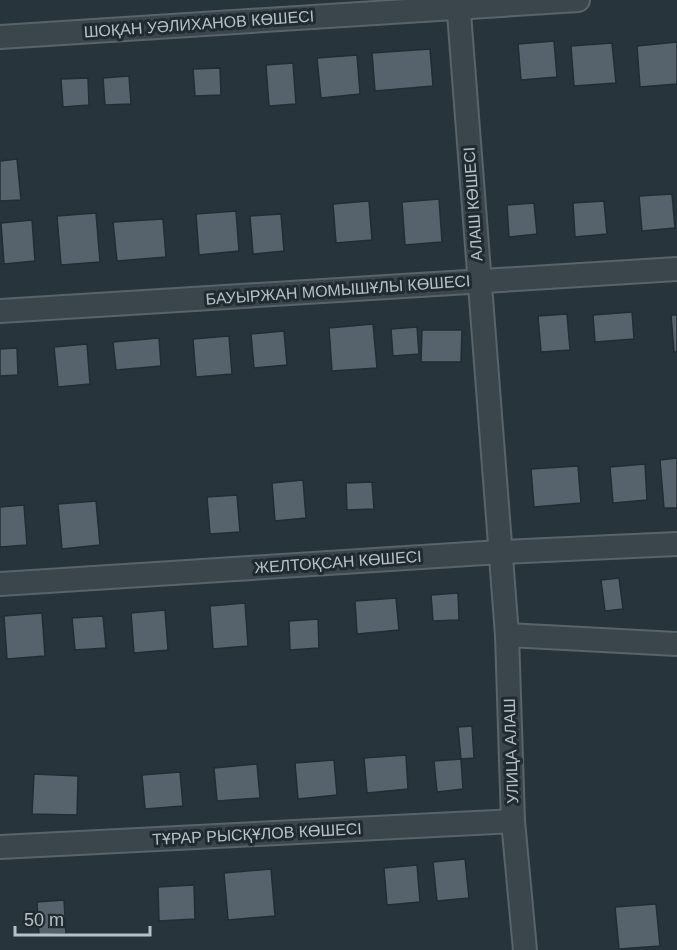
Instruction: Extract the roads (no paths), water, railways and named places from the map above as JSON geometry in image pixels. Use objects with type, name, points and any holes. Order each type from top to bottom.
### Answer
[{"type":"street","name":"ШОҚАН УӘЛИХАНОВ КӨШЕСІ","points":[[0,37],[458,3],[578,0]]},
{"type":"street","name":"АЛАШ КӨШЕСІ","points":[[458,3],[500,552]]},
{"type":"street","name":"БАУЫРЖАН МОМЫШҰЛЫ КӨШЕСІ","points":[[0,311],[677,269]]},
{"type":"street","name":"ЖЕЛТОҚСАН КӨШЕСІ","points":[[0,584],[500,552],[677,544]]},
{"type":"street","name":"УЛИЦА АЛАШ","points":[[500,552],[507,635],[513,821],[525,950]]},
{"type":"street","points":[[507,635],[677,644]]},
{"type":"street","name":"ТҰРАР РЫСҚҰЛОВ КӨШЕСІ","points":[[0,848],[513,821]]}]
